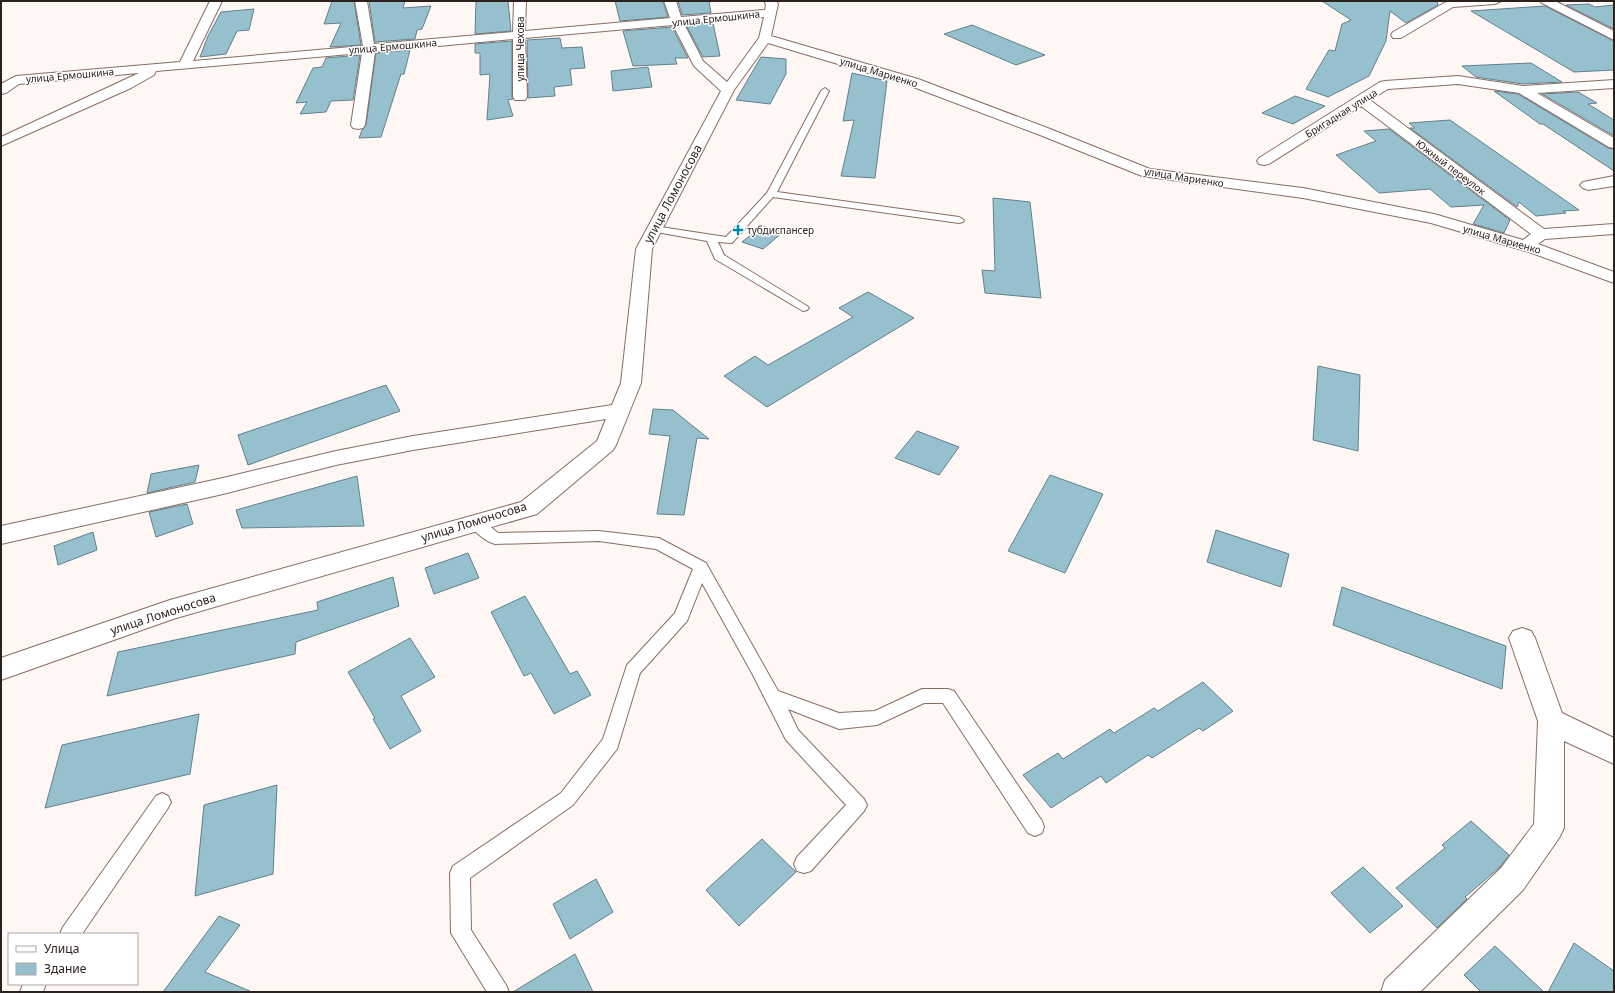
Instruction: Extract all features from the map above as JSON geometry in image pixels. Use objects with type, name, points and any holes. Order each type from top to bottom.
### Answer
[{"type":"street","points":[[184,66],[216,1]]},
{"type":"street","points":[[358,125],[369,48],[361,1]]},
{"type":"street","name":"улица Чехова","points":[[520,1],[518,36],[520,97]]},
{"type":"street","points":[[670,1],[677,22],[698,63],[728,90]]},
{"type":"street","points":[[1397,35],[1450,4],[1495,1]]},
{"type":"street","points":[[1546,1],[1614,36]]},
{"type":"street","name":"улица Ермошкина","points":[[1,90],[16,80],[677,22],[770,7]]},
{"type":"street","name":"улица Ломоносова","points":[[1,669],[170,610],[529,508],[606,445],[631,383],[644,249],[728,90],[765,38],[770,7]]},
{"type":"street","name":"улица Мариенко","points":[[765,38],[913,82],[1045,132],[1147,173],[1303,193],[1434,219],[1526,246],[1614,278]]},
{"type":"street","points":[[1,142],[126,85],[157,68]]},
{"type":"street","name":"Бригадная улица","points":[[1264,161],[1385,85],[1458,80],[1523,90],[1614,84]]},
{"type":"street","points":[[1523,90],[1614,144]]},
{"type":"street","name":"Южный переулок","points":[[1361,100],[1541,234]]},
{"type":"street","points":[[1588,185],[1614,181]]},
{"type":"street","points":[[1526,246],[1541,234],[1614,229]]},
{"type":"street","points":[[1,535],[222,486],[336,458],[413,443],[620,410]]},
{"type":"street","points":[[1397,992],[1512,879],[1549,828],[1552,721],[1522,638]]},
{"type":"street","points":[[1552,721],[1614,752]]},
{"type":"lane","points":[[654,229],[728,241],[772,194],[826,91]]},
{"type":"lane","points":[[772,194],[959,220]]},
{"type":"lane","points":[[711,238],[719,257],[803,308]]},
{"type":"lane","points":[[476,523],[495,539],[599,536],[659,544],[701,566],[792,735],[858,805],[804,864]]},
{"type":"lane","points":[[499,992],[461,933],[460,873],[567,799],[611,743],[633,670],[682,617],[701,566]]},
{"type":"lane","points":[[772,696],[839,721],[876,718],[922,696],[948,696],[1035,827]]},
{"type":"lane","points":[[71,933],[162,802]]},
{"type":"building","points":[[332,1],[354,1],[361,45],[330,47],[341,23],[324,24]]},
{"type":"building","points":[[369,1],[405,1],[403,8],[431,6],[422,29],[417,30],[415,39],[375,42]]},
{"type":"building","points":[[476,1],[508,1],[511,31],[475,34]]},
{"type":"building","points":[[615,1],[663,1],[668,17],[620,21]]},
{"type":"building","points":[[678,1],[709,1],[711,13],[682,15]]},
{"type":"building","points":[[1322,1],[1437,1],[1438,5],[1406,23],[1390,11],[1386,41],[1369,76],[1328,97],[1306,89],[1329,50],[1335,51],[1342,24],[1351,20]]},
{"type":"building","points":[[1589,4],[1595,7],[1614,5],[1614,29],[1566,5]]},
{"type":"building","points":[[1545,6],[1614,41],[1614,70],[1574,72],[1471,11]]},
{"type":"building","points":[[254,9],[249,30],[237,31],[226,54],[200,57],[208,36],[221,12]]},
{"type":"building","points":[[713,23],[720,56],[703,57],[686,25]]},
{"type":"building","points":[[972,25],[1045,55],[1016,65],[944,34]]},
{"type":"building","points":[[672,27],[688,58],[675,58],[677,64],[633,66],[623,31]]},
{"type":"building","points":[[560,38],[562,48],[582,47],[585,68],[570,69],[572,85],[554,87],[555,96],[528,98],[527,40]]},
{"type":"building","points":[[512,41],[513,99],[508,100],[513,116],[487,120],[490,74],[480,75],[480,53],[475,53],[475,44]]},
{"type":"building","points":[[410,50],[404,74],[401,74],[381,137],[359,138],[366,125],[376,53]]},
{"type":"building","points":[[360,55],[353,100],[331,101],[326,112],[300,114],[307,102],[296,103],[313,68],[322,67],[326,58]]},
{"type":"building","points":[[761,57],[786,59],[786,74],[770,104],[736,100]]},
{"type":"building","points":[[1531,63],[1562,82],[1523,84],[1476,77],[1462,66]]},
{"type":"building","points":[[648,67],[652,87],[613,91],[611,71]]},
{"type":"building","points":[[852,73],[887,81],[875,178],[841,176],[854,120],[843,121]]},
{"type":"building","points":[[1494,91],[1518,94],[1608,148],[1614,149],[1614,171],[1543,124],[1540,124]]},
{"type":"building","points":[[1578,92],[1597,103],[1588,104],[1614,120],[1614,136],[1542,94]]},
{"type":"building","points":[[1295,96],[1325,106],[1293,124],[1262,113]]},
{"type":"building","points":[[1450,120],[1579,210],[1563,211],[1566,213],[1536,216],[1519,202],[1517,207],[1410,128],[1415,128],[1409,123]]},
{"type":"building","points":[[1389,129],[1510,220],[1504,233],[1473,224],[1484,205],[1451,207],[1430,189],[1379,193],[1336,155],[1376,141],[1364,131]]},
{"type":"building","points":[[993,198],[1030,202],[1041,298],[985,293],[982,270],[995,271]]},
{"type":"building","points":[[762,226],[783,232],[763,249],[742,242]]},
{"type":"building","points":[[868,292],[914,318],[767,407],[724,376],[755,356],[768,365],[853,317],[839,308]]},
{"type":"building","points":[[1318,366],[1360,375],[1358,451],[1313,440]]},
{"type":"building","points":[[386,385],[400,411],[248,465],[238,435]]},
{"type":"building","points":[[653,409],[673,410],[709,439],[697,438],[684,515],[657,514],[670,436],[649,434]]},
{"type":"building","points":[[917,431],[959,447],[939,475],[895,458]]},
{"type":"building","points":[[199,465],[195,482],[147,493],[151,474]]},
{"type":"building","points":[[1050,475],[1103,494],[1065,573],[1008,551]]},
{"type":"building","points":[[357,476],[364,526],[242,528],[236,510]]},
{"type":"building","points":[[187,504],[193,524],[156,537],[149,512]]},
{"type":"building","points":[[1216,530],[1289,554],[1281,587],[1207,562]]},
{"type":"building","points":[[93,532],[97,550],[58,565],[54,546]]},
{"type":"building","points":[[468,553],[479,578],[434,594],[425,568]]},
{"type":"building","points":[[393,577],[399,606],[296,642],[295,654],[107,696],[118,652],[318,610],[317,602]]},
{"type":"building","points":[[1342,587],[1506,646],[1502,689],[1333,625]]},
{"type":"building","points":[[525,596],[570,674],[577,671],[591,695],[554,714],[531,673],[524,676],[491,612]]},
{"type":"building","points":[[410,638],[435,677],[401,696],[421,731],[390,749],[373,719],[375,718],[348,672]]},
{"type":"building","points":[[1203,682],[1233,711],[1203,731],[1199,728],[1152,758],[1148,755],[1106,783],[1101,776],[1051,808],[1023,775],[1058,753],[1063,759],[1110,729],[1114,733],[1154,708],[1158,711]]},
{"type":"building","points":[[199,714],[190,774],[45,808],[62,745]]},
{"type":"building","points":[[277,785],[273,874],[195,896],[204,805]]},
{"type":"building","points":[[1471,821],[1509,855],[1500,867],[1465,897],[1467,899],[1437,928],[1396,888],[1445,848],[1442,845]]},
{"type":"building","points":[[762,839],[796,872],[739,926],[706,890]]},
{"type":"building","points":[[1363,867],[1403,906],[1370,933],[1331,893]]},
{"type":"building","points":[[596,879],[613,912],[570,939],[553,904]]},
{"type":"building","points":[[219,916],[240,925],[205,972],[252,992],[163,992]]},
{"type":"building","points":[[1574,943],[1614,971],[1614,992],[1548,992]]},
{"type":"building","points":[[1495,946],[1544,992],[1481,992],[1464,975]]},
{"type":"building","points":[[575,954],[593,992],[513,992]]},
{"type":"place","name":"тубдиспансер","points":[[738,230]]}]
